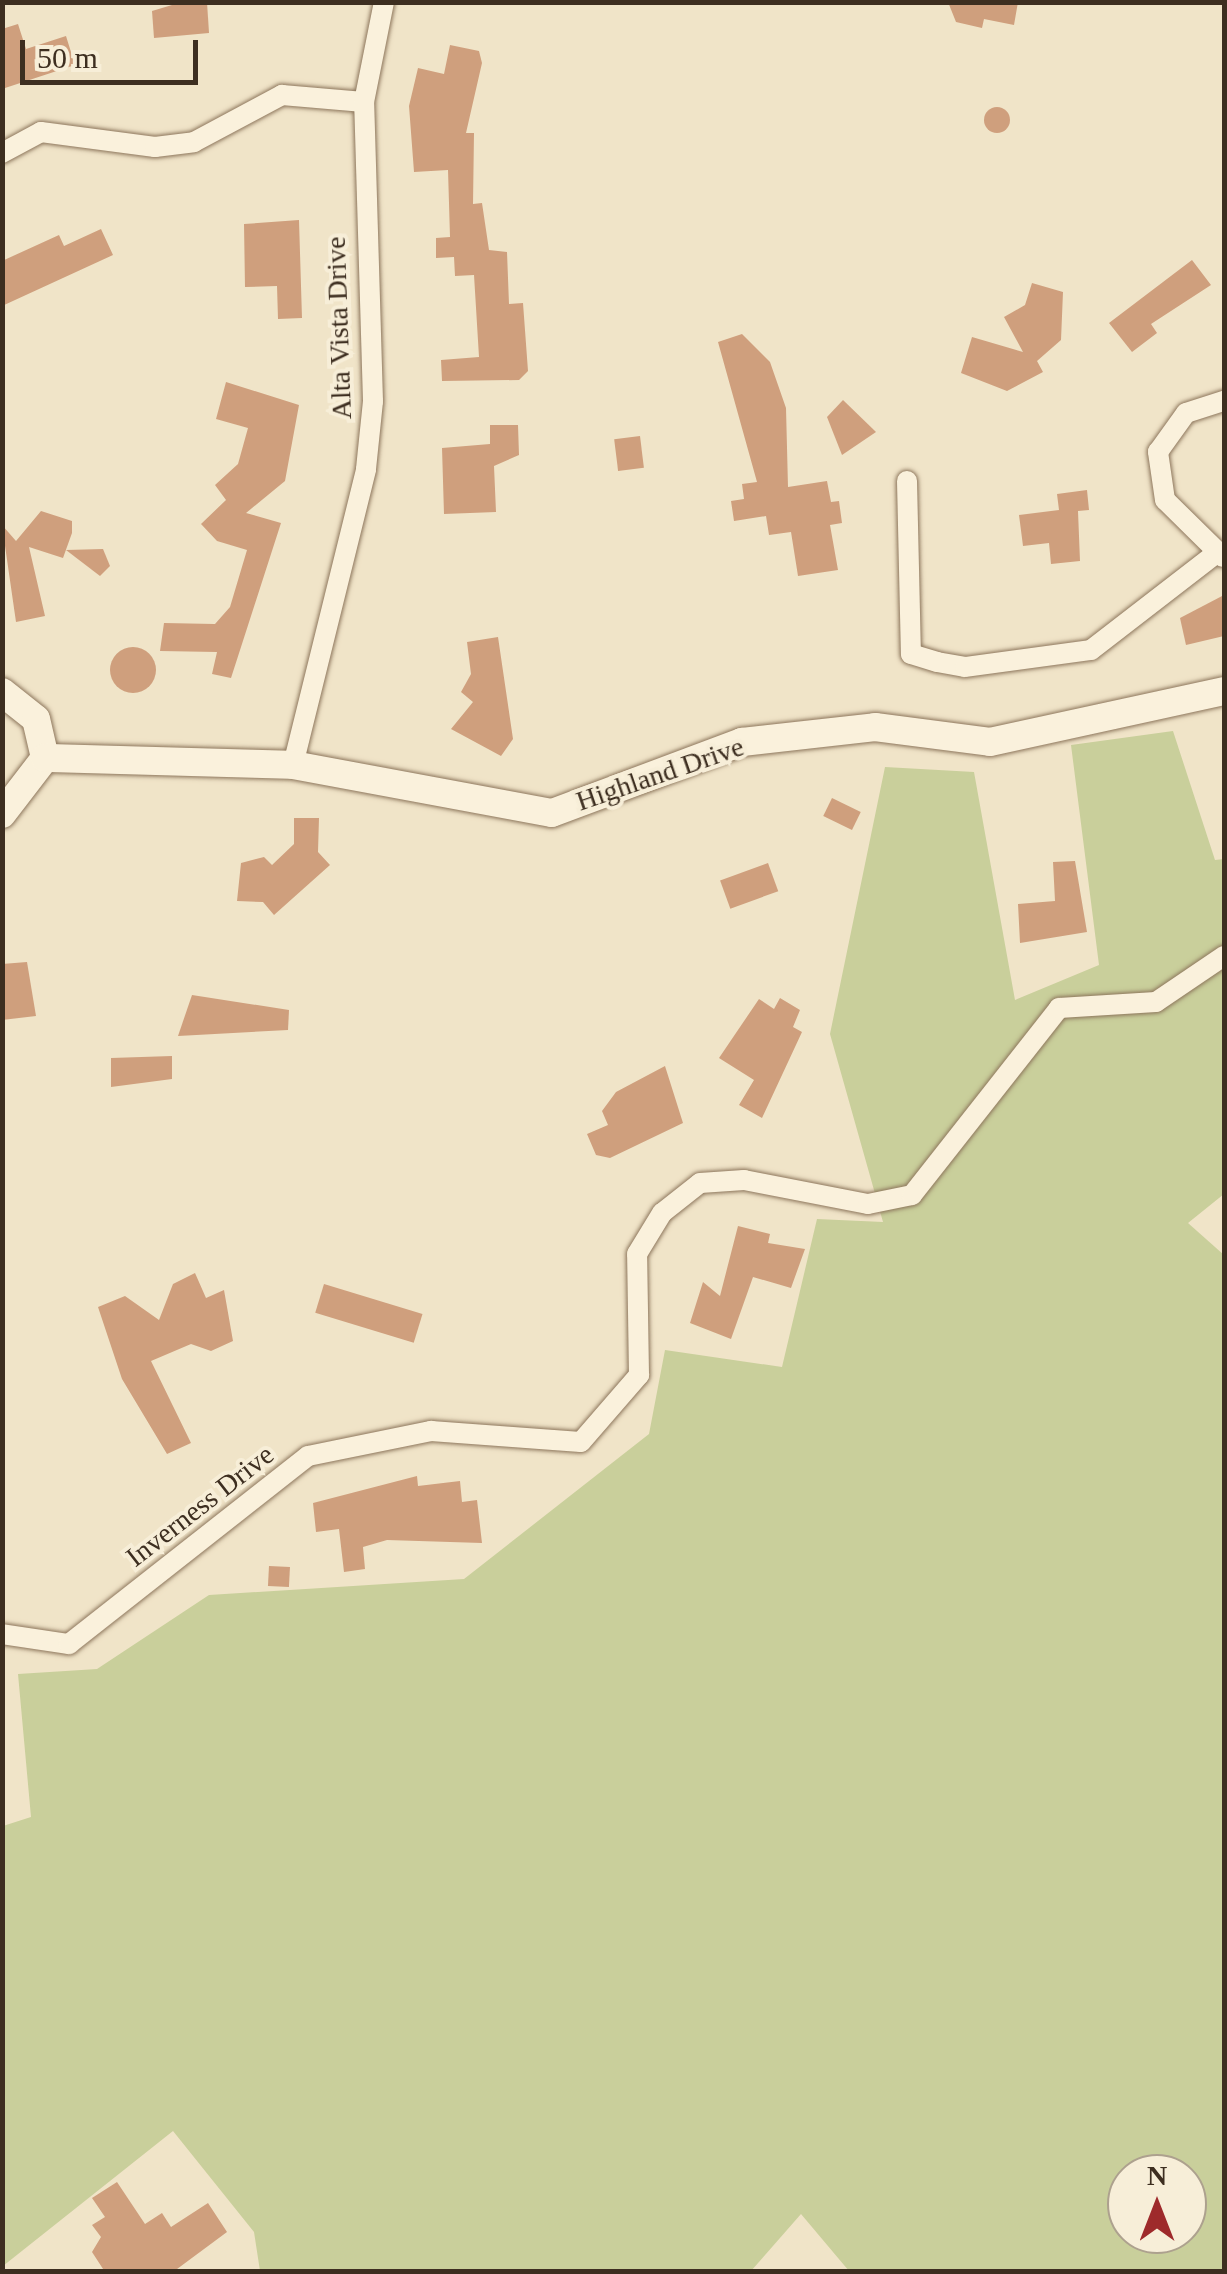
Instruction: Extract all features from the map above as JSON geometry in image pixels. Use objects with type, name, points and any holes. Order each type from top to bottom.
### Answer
[{"type":"street","name":"Alta Vista Drive","points":[[293,765],[368,452],[364,102],[384,2]]},
{"type":"street","points":[[2,153],[41,132],[155,148],[194,142],[282,95],[364,102]]},
{"type":"street","points":[[907,481],[911,654],[965,668],[1092,650],[1219,556],[1165,500],[1158,452],[1186,413],[1224,401]]},
{"type":"street","points":[[2,692],[36,720],[45,758],[2,814]]},
{"type":"street","name":"Highland Drive","points":[[45,758],[293,765],[552,813],[742,742],[875,727],[990,742],[1224,692]]},
{"type":"street","name":"Inverness Drive","points":[[2,1634],[69,1644],[308,1456],[431,1431],[581,1442],[639,1376],[637,1254],[662,1213],[700,1183],[744,1180],[868,1204],[912,1195],[1059,1008],[1156,1002],[1224,956]]},
{"type":"green space","points":[[1173,731],[1215,860],[1224,859],[1224,1194],[1188,1223],[1224,1255],[1224,2271],[849,2271],[801,2214],[751,2271],[260,2271],[254,2232],[173,2131],[3,2266],[3,1826],[31,1817],[18,1674],[97,1669],[209,1595],[464,1579],[649,1434],[665,1350],[782,1367],[817,1219],[883,1222],[830,1034],[885,767],[974,772],[1015,1000],[1099,965],[1071,745]]},
{"type":"building","points":[[182,2],[207,2],[209,33],[154,38],[152,11]]},
{"type":"building","points":[[948,2],[1018,2],[1014,25],[984,19],[982,28],[956,22]]},
{"type":"building","points":[[18,24],[26,49],[66,36],[75,65],[2,89],[2,29]]},
{"type":"building","points":[[450,45],[479,51],[482,63],[466,133],[474,133],[473,204],[482,203],[489,250],[507,252],[509,304],[523,303],[528,371],[519,380],[442,381],[441,360],[479,357],[474,275],[455,276],[454,257],[436,258],[436,238],[450,237],[448,170],[414,172],[409,106],[418,68],[444,74]]},
{"type":"building","points":[[997,107],[1006,111],[1010,120],[1006,129],[997,133],[988,129],[984,120],[988,111]]},
{"type":"building","points":[[299,220],[302,318],[278,319],[277,286],[245,287],[244,224]]},
{"type":"building","points":[[101,229],[113,255],[2,306],[2,261],[59,235],[64,246]]},
{"type":"building","points":[[1192,260],[1211,285],[1151,324],[1157,333],[1132,352],[1109,323]]},
{"type":"building","points":[[1032,283],[1063,292],[1061,340],[1037,361],[1043,372],[1007,391],[961,373],[972,337],[1023,352],[1004,317],[1025,305]]},
{"type":"building","points":[[742,334],[770,362],[786,408],[788,487],[827,481],[831,502],[839,501],[842,523],[830,525],[838,570],[798,576],[791,532],[769,535],[766,516],[734,521],[731,501],[744,499],[742,484],[757,482],[718,342]]},
{"type":"building","points":[[226,382],[299,405],[285,481],[246,513],[281,523],[231,678],[212,674],[217,652],[160,651],[164,623],[215,624],[230,607],[247,550],[217,541],[201,524],[226,500],[215,485],[238,464],[248,428],[216,419]]},
{"type":"building","points":[[843,400],[876,432],[842,455],[827,417]]},
{"type":"building","points":[[490,425],[518,425],[519,455],[494,466],[496,512],[444,514],[442,448],[490,444]]},
{"type":"building","points":[[640,436],[644,468],[618,471],[614,439]]},
{"type":"building","points":[[1087,490],[1089,510],[1078,511],[1080,561],[1051,564],[1049,543],[1023,546],[1019,515],[1059,510],[1057,494]]},
{"type":"building","points":[[41,511],[72,521],[72,533],[63,558],[29,547],[45,616],[16,622],[2,525],[16,541]]},
{"type":"building","points":[[103,549],[110,566],[100,576],[66,550]]},
{"type":"building","points":[[1224,595],[1224,636],[1186,645],[1180,618]]},
{"type":"building","points":[[498,637],[513,739],[501,756],[451,729],[473,702],[461,692],[471,674],[467,642]]},
{"type":"building","points":[[133,647],[149,654],[156,670],[149,686],[133,693],[117,686],[110,670],[117,654]]},
{"type":"building","points":[[832,798],[861,812],[852,830],[823,816]]},
{"type":"building","points":[[294,818],[319,818],[318,852],[330,865],[274,915],[263,902],[237,901],[241,863],[264,857],[272,865],[294,844]]},
{"type":"building","points":[[1075,861],[1087,932],[1020,943],[1018,904],[1055,901],[1053,862]]},
{"type":"building","points":[[768,863],[778,891],[730,909],[720,880]]},
{"type":"building","points":[[27,962],[36,1016],[2,1020],[2,964]]},
{"type":"building","points":[[192,995],[289,1010],[288,1030],[178,1036]]},
{"type":"building","points":[[780,998],[800,1010],[793,1027],[802,1032],[762,1118],[739,1105],[754,1080],[719,1058],[759,999],[774,1009]]},
{"type":"building","points":[[172,1056],[172,1079],[111,1087],[111,1058]]},
{"type":"building","points":[[665,1066],[683,1123],[610,1158],[596,1155],[587,1134],[608,1125],[602,1111],[616,1092]]},
{"type":"building","points":[[738,1226],[770,1234],[768,1243],[805,1249],[791,1288],[753,1277],[731,1339],[690,1323],[703,1282],[720,1296]]},
{"type":"building","points":[[195,1273],[206,1298],[224,1290],[233,1341],[211,1351],[191,1344],[151,1361],[191,1443],[167,1454],[122,1379],[98,1307],[125,1296],[159,1320],[173,1284]]},
{"type":"building","points":[[324,1284],[422,1314],[414,1343],[315,1313]]},
{"type":"building","points":[[417,1476],[418,1486],[460,1481],[462,1502],[477,1500],[482,1543],[387,1540],[363,1547],[365,1569],[344,1572],[339,1529],[316,1532],[313,1503]]},
{"type":"building","points":[[269,1566],[290,1567],[289,1587],[268,1586]]},
{"type":"building","points":[[117,2182],[145,2224],[162,2213],[171,2227],[208,2203],[227,2232],[173,2272],[105,2272],[92,2252],[101,2237],[92,2225],[105,2217],[92,2198]]}]
